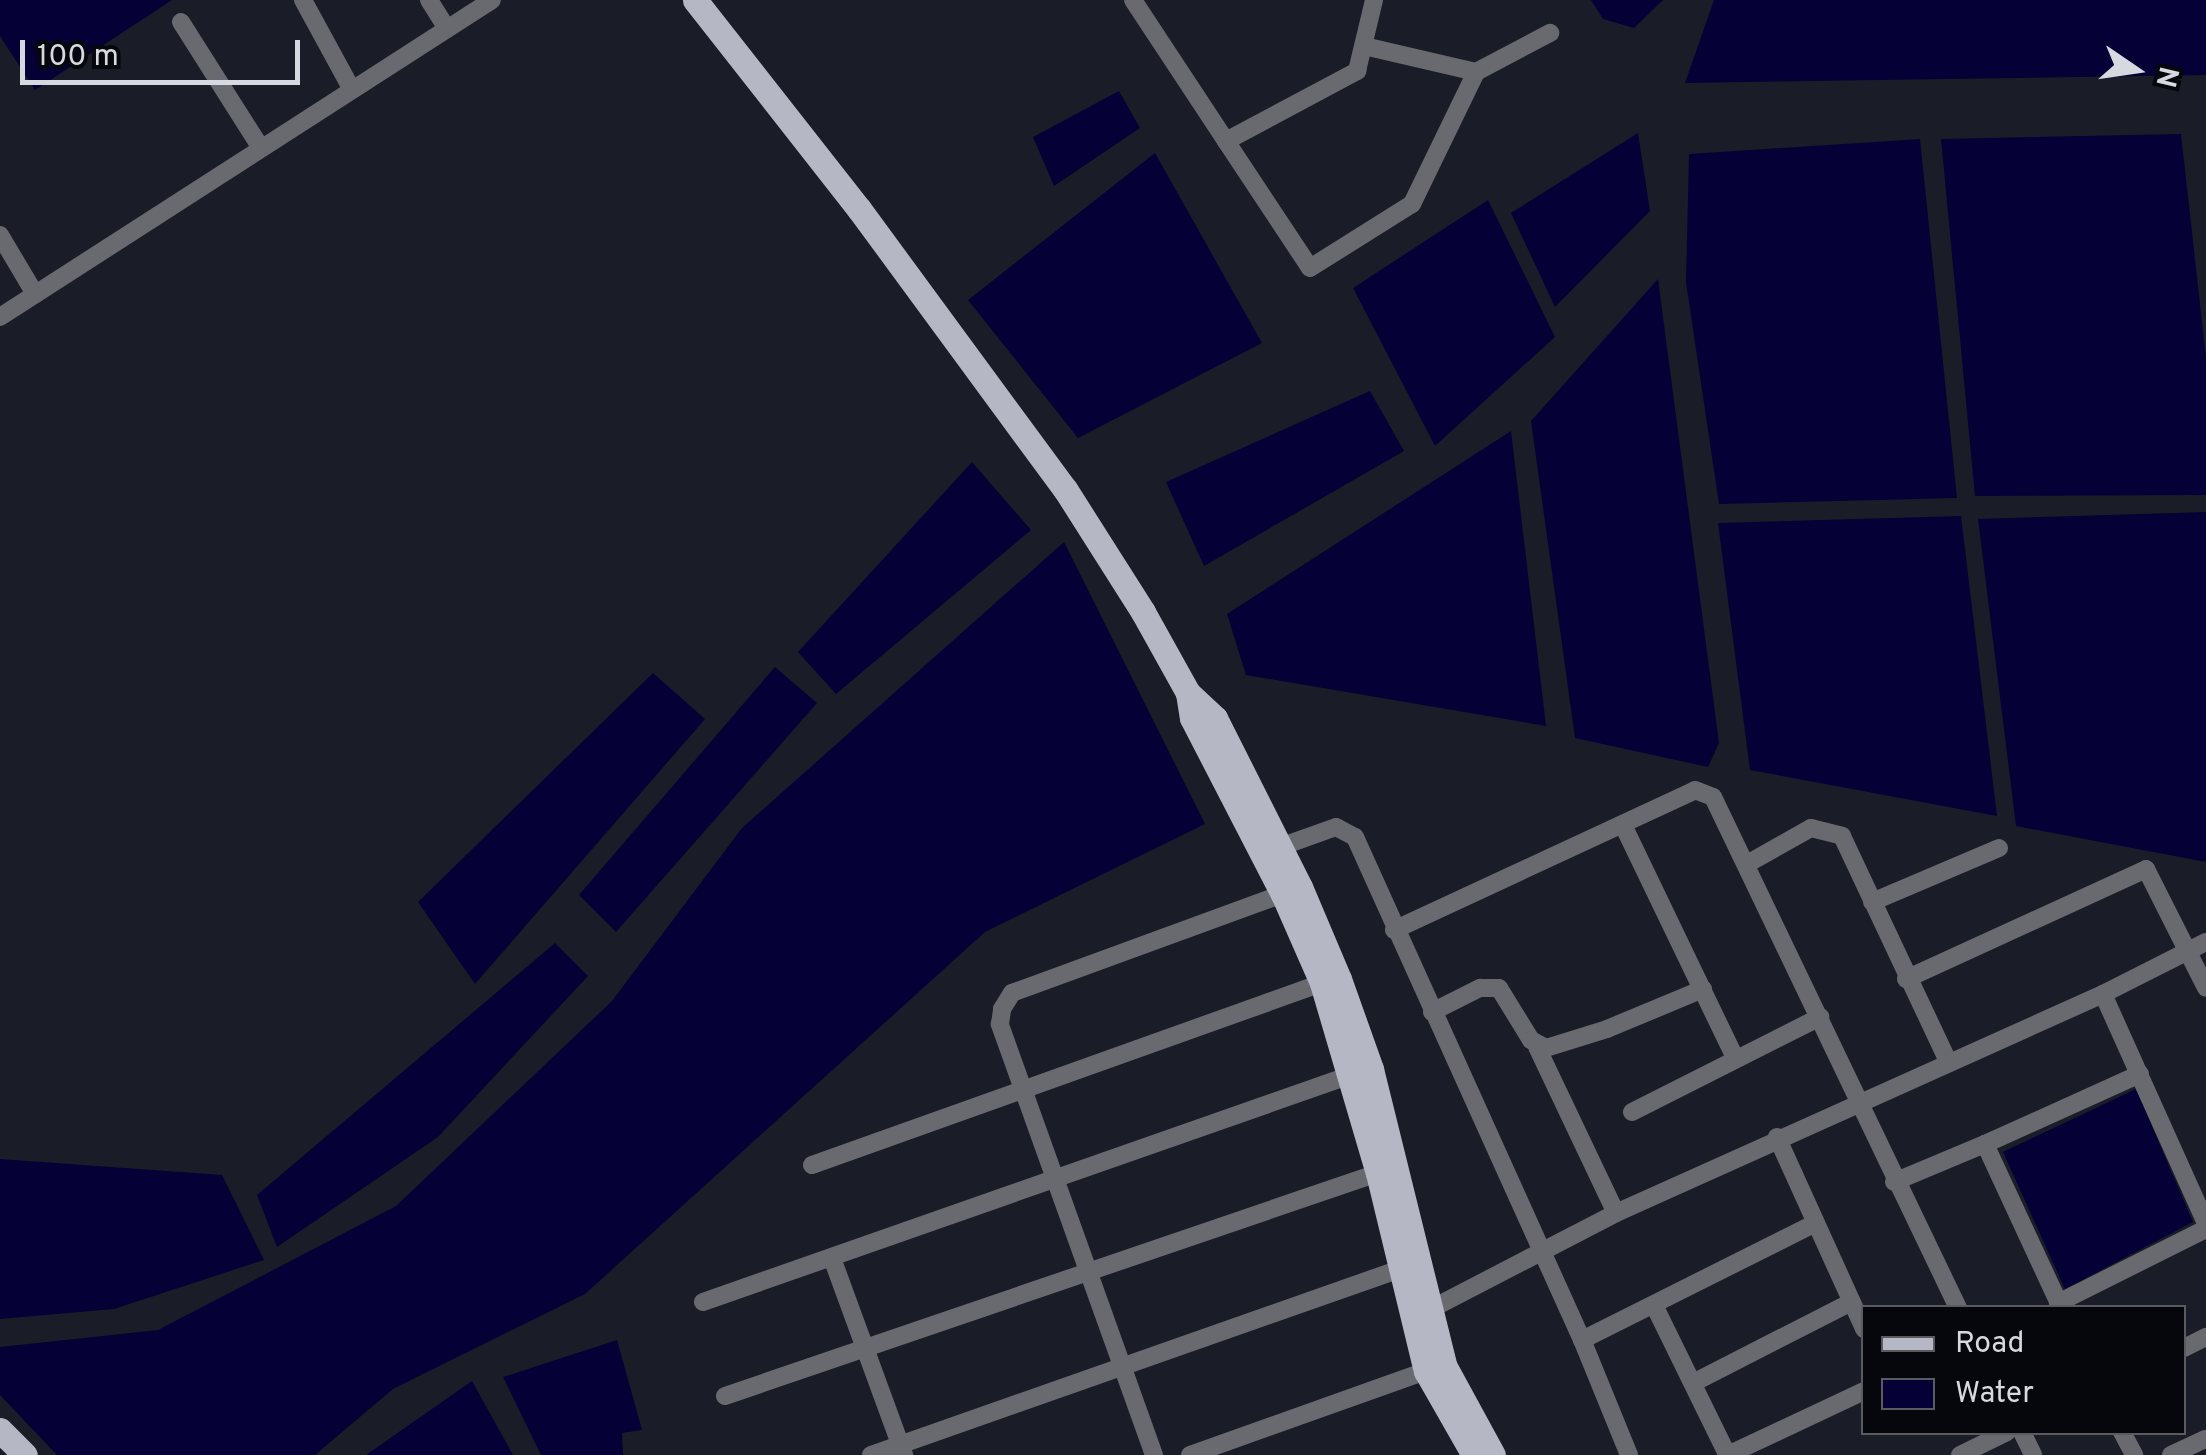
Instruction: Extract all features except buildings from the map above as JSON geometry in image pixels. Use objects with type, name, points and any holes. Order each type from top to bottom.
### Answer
[{"type":"main road","points":[[695,0],[859,209],[1065,489],[1144,612],[1188,692],[1214,718],[1280,846],[1332,962],[1371,1068],[1429,1310],[1450,1379],[1492,1455]]},
{"type":"main road","points":[[1188,692],[1192,718],[1284,894],[1322,983],[1378,1172],[1426,1371],[1474,1455]]},
{"type":"main road","points":[[0,1430],[25,1455]]},
{"type":"street","points":[[303,0],[352,90]]},
{"type":"street","points":[[429,0],[446,30]]},
{"type":"street","points":[[0,316],[492,0]]},
{"type":"street","points":[[1133,0],[1310,268],[1412,204],[1476,72],[1550,33]]},
{"type":"street","points":[[1226,141],[1358,71],[1374,0]]},
{"type":"street","points":[[181,22],[262,148]]},
{"type":"street","points":[[1364,46],[1476,72]]},
{"type":"street","points":[[0,236],[36,294]]},
{"type":"street","points":[[1394,930],[1696,790],[1705,792],[1718,803],[1894,1182],[1956,1305]]},
{"type":"street","points":[[1624,825],[1735,1058]]},
{"type":"street","points":[[1280,846],[1336,827],[1351,832],[1544,1254],[1629,1455]]},
{"type":"street","points":[[1747,864],[1811,828],[1842,836],[1906,979],[1949,1063]]},
{"type":"street","points":[[1872,902],[1999,848]]},
{"type":"street","points":[[1906,979],[2146,869],[2206,988]]},
{"type":"street","points":[[1154,1455],[1000,1024],[1002,1008],[1012,993],[1284,894]]},
{"type":"street","points":[[1429,1310],[1777,1137],[2102,994],[2206,942]]},
{"type":"street","points":[[812,1164],[1322,983]]},
{"type":"street","points":[[1432,1012],[1480,988],[1499,988],[1537,1046],[1616,1214]]},
{"type":"street","points":[[1537,1046],[1556,1046],[1607,1029],[1703,990]]},
{"type":"street","points":[[1985,1144],[2060,1305],[2206,1226],[2102,994]]},
{"type":"street","points":[[1632,1112],[1820,1017]]},
{"type":"street","points":[[1894,1182],[2140,1074]]},
{"type":"street","points":[[703,1302],[1056,1182],[1351,1075]]},
{"type":"street","points":[[1777,1137],[1861,1322]]},
{"type":"street","points":[[724,1396],[1378,1172]]},
{"type":"street","points":[[1582,1340],[1814,1224]]},
{"type":"street","points":[[832,1258],[902,1450]]},
{"type":"street","points":[[871,1455],[902,1450],[1400,1269]]},
{"type":"street","points":[[1693,1383],[1851,1302]]},
{"type":"street","points":[[1654,1305],[1727,1454],[1861,1392]]},
{"type":"street","points":[[1190,1455],[1426,1371]]},
{"type":"street","points":[[1960,1455],[2001,1435]]},
{"type":"street","points":[[2170,1455],[2206,1440]]},
{"type":"water","points":[[0,0],[172,0],[35,90],[0,36]]},
{"type":"water","points":[[1591,0],[1663,0],[1634,28],[1603,19]]},
{"type":"water","points":[[1714,0],[2206,0],[2206,75],[1685,83]]},
{"type":"water","points":[[1119,91],[1140,128],[1054,186],[1033,137]]},
{"type":"water","points":[[1638,133],[1650,211],[1555,307],[1511,213]]},
{"type":"water","points":[[2181,134],[2206,358],[2206,495],[1975,496],[1941,139]]},
{"type":"water","points":[[1920,139],[1957,498],[1719,504],[1686,282],[1689,154]]},
{"type":"water","points":[[1155,153],[1262,343],[1078,438],[968,300]]},
{"type":"water","points":[[1488,200],[1555,337],[1435,446],[1353,288]]},
{"type":"water","points":[[1658,279],[1719,743],[1708,767],[1575,738],[1531,421]]},
{"type":"water","points":[[1370,391],[1404,451],[1204,566],[1166,482]]},
{"type":"water","points":[[1511,431],[1546,726],[1246,675],[1227,614]]},
{"type":"water","points":[[972,462],[1031,530],[836,694],[798,652]]},
{"type":"water","points":[[2206,512],[2206,862],[2016,826],[1978,519]]},
{"type":"water","points":[[1961,516],[1997,816],[1750,770],[1718,523]]},
{"type":"water","points":[[1064,542],[1205,824],[985,932],[585,1294],[393,1389],[315,1455],[57,1455],[0,1395],[0,1347],[158,1330],[396,1206],[612,1001],[742,828]]},
{"type":"water","points":[[775,667],[817,703],[616,932],[579,895]]},
{"type":"water","points":[[653,673],[705,719],[475,984],[418,902]]},
{"type":"water","points":[[555,943],[588,976],[438,1137],[277,1247],[257,1195]]},
{"type":"water","points":[[2136,1089],[2193,1222],[2065,1289],[2003,1152]]},
{"type":"water","points":[[0,1159],[222,1175],[264,1260],[114,1309],[0,1319]]},
{"type":"water","points":[[617,1340],[642,1430],[622,1433],[623,1455],[541,1455],[503,1377]]},
{"type":"water","points":[[472,1381],[513,1455],[366,1455]]}]
